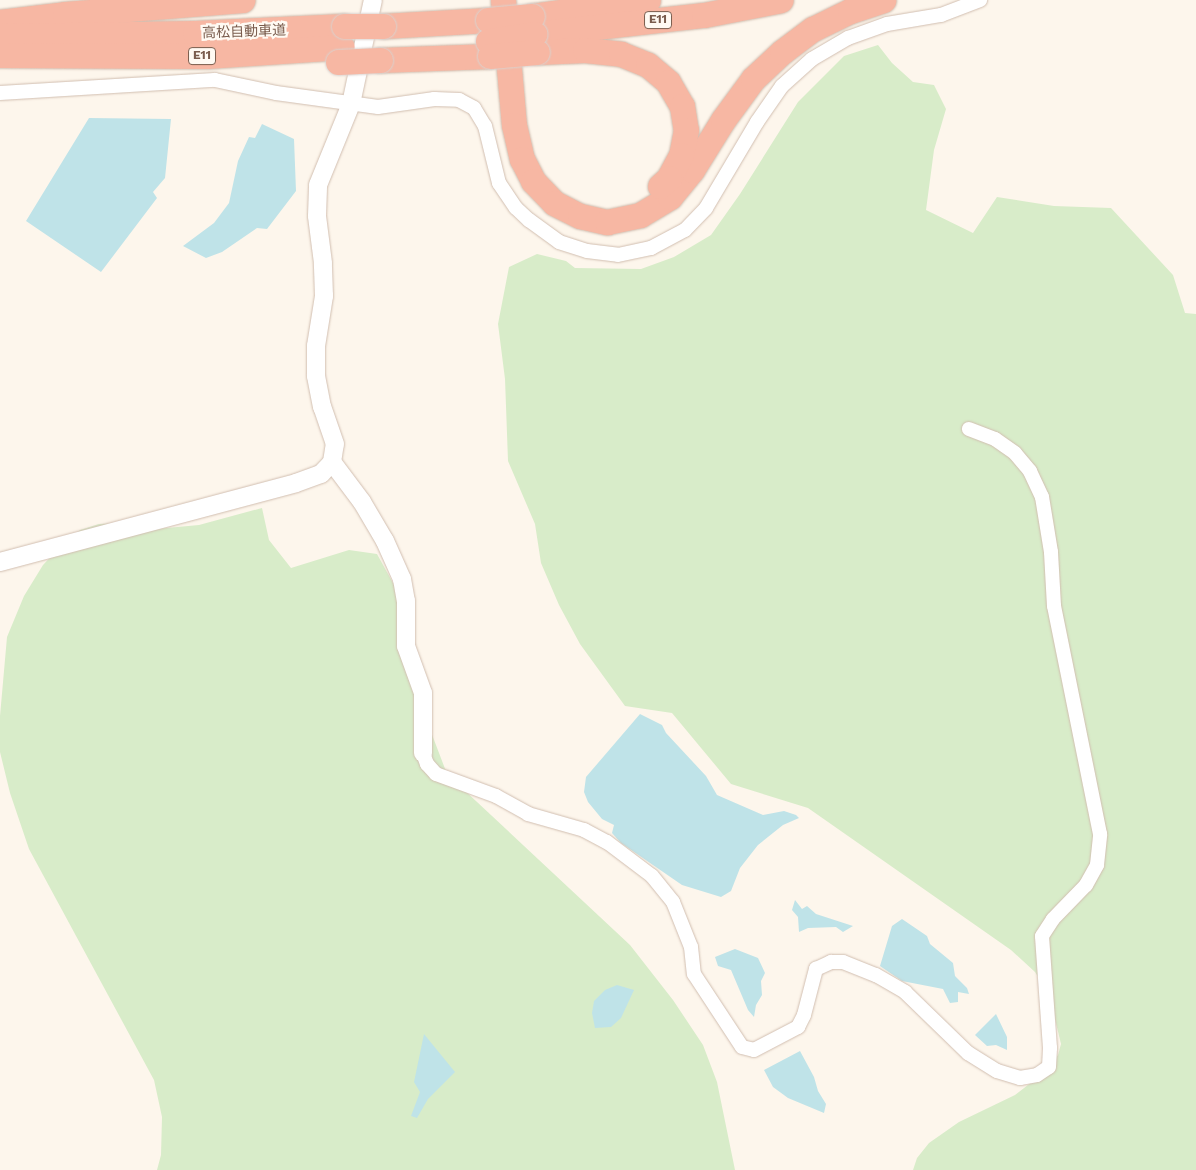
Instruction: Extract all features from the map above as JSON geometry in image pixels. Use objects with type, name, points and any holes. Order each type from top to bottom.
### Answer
[{"type":"highway","points":[[0,22],[64,35],[242,0]]},
{"type":"highway","points":[[503,0],[514,125],[522,159],[533,181],[554,203],[580,216],[607,222],[640,215],[670,197],[692,170],[723,120],[753,79],[782,52],[813,29],[850,11],[883,0]]},
{"type":"highway","name":"E11","points":[[489,39],[530,25],[648,0]]},
{"type":"highway","name":"E11","points":[[530,25],[704,15],[781,0]]},
{"type":"highway","points":[[341,45],[489,39],[530,25],[585,50],[621,54],[648,65],[668,82],[682,106],[686,130],[681,155],[670,178],[648,198],[619,207],[593,205],[567,196],[548,179],[533,149],[525,116],[530,25]]},
{"type":"highway","name":"高松自動車道","points":[[0,36],[195,33],[341,45]]},
{"type":"highway","name":"高松自動車道","points":[[0,55],[64,35],[206,56],[341,45],[489,39]]},
{"type":"street","points":[[0,562],[296,483],[321,474],[332,462],[335,444],[322,407],[316,376],[316,346],[324,296],[323,263],[317,216],[318,185],[350,104],[373,0]]},
{"type":"street","points":[[0,93],[215,80],[276,93],[378,107],[434,98],[458,100],[474,108],[485,126],[499,183],[516,208],[559,242],[587,251],[618,255],[651,248],[685,230],[706,208],[757,122],[782,86],[812,59],[856,35],[887,24],[941,14],[980,0]]},
{"type":"street","points":[[332,462],[367,510],[385,541],[402,579],[406,601],[406,646],[423,693],[423,753],[427,764],[436,774],[496,796],[528,814],[584,830],[607,842],[652,876],[673,902],[691,947],[694,974],[742,1047],[754,1050],[798,1028],[804,1015],[816,969],[831,962],[843,962],[876,975],[905,992],[968,1052],[997,1072],[1020,1078],[1037,1075],[1049,1067],[1050,1048],[1042,936],[1053,918],[1086,885],[1097,865],[1100,834],[1054,606],[1051,552],[1042,497],[1030,471],[1015,453],[995,439],[969,429]]},
{"type":"green space","points":[[878,45],[892,63],[913,82],[934,85],[946,109],[934,150],[926,210],[973,233],[997,197],[1054,206],[1111,208],[1173,275],[1185,313],[1196,314],[1196,1170],[913,1170],[917,1158],[929,1143],[959,1122],[1015,1095],[1046,1071],[1058,1055],[1061,1044],[1049,994],[1035,972],[1011,950],[808,808],[731,784],[672,713],[625,706],[580,644],[559,605],[541,563],[535,524],[508,461],[505,379],[498,324],[509,267],[537,254],[566,261],[575,268],[641,269],[674,257],[711,235],[740,194],[798,102],[844,56]]},
{"type":"green space","points":[[262,508],[269,540],[291,568],[349,550],[377,554],[404,603],[398,645],[447,774],[630,945],[673,1000],[703,1045],[717,1082],[735,1170],[157,1170],[161,1155],[162,1117],[154,1080],[29,849],[10,793],[0,752],[0,716],[7,637],[24,596],[43,565],[63,544],[80,530],[99,524],[124,523],[145,530],[199,525]]},
{"type":"water","points":[[89,118],[171,119],[165,178],[153,192],[157,198],[101,272],[26,221]]},
{"type":"water","points":[[262,124],[294,139],[296,191],[267,229],[257,228],[222,252],[206,258],[183,246],[214,223],[229,203],[238,161],[249,137],[255,138]]},
{"type":"water","points":[[640,714],[662,725],[666,733],[706,776],[717,795],[763,815],[784,811],[799,818],[783,825],[758,845],[740,868],[731,891],[721,897],[682,885],[621,843],[612,833],[614,825],[602,819],[588,802],[584,792],[586,777]]},
{"type":"water","points":[[795,900],[802,909],[807,906],[816,914],[853,926],[843,932],[836,927],[808,928],[799,932],[798,917],[792,910]]},
{"type":"water","points":[[902,919],[927,936],[930,944],[953,963],[955,976],[967,988],[969,994],[958,992],[958,1002],[950,1003],[943,989],[902,981],[880,966],[892,926]]},
{"type":"water","points":[[735,949],[758,958],[765,973],[761,981],[762,995],[756,1005],[754,1017],[748,1010],[731,970],[718,966],[715,957]]},
{"type":"water","points":[[617,985],[634,990],[621,1018],[611,1027],[595,1028],[592,1013],[594,1001],[605,990]]},
{"type":"water","points":[[996,1014],[1007,1037],[1007,1050],[996,1045],[987,1046],[975,1035]]},
{"type":"water","points":[[424,1034],[455,1072],[428,1099],[417,1118],[411,1116],[420,1092],[414,1082]]},
{"type":"water","points":[[800,1051],[826,1104],[824,1113],[788,1098],[773,1087],[764,1070]]}]
